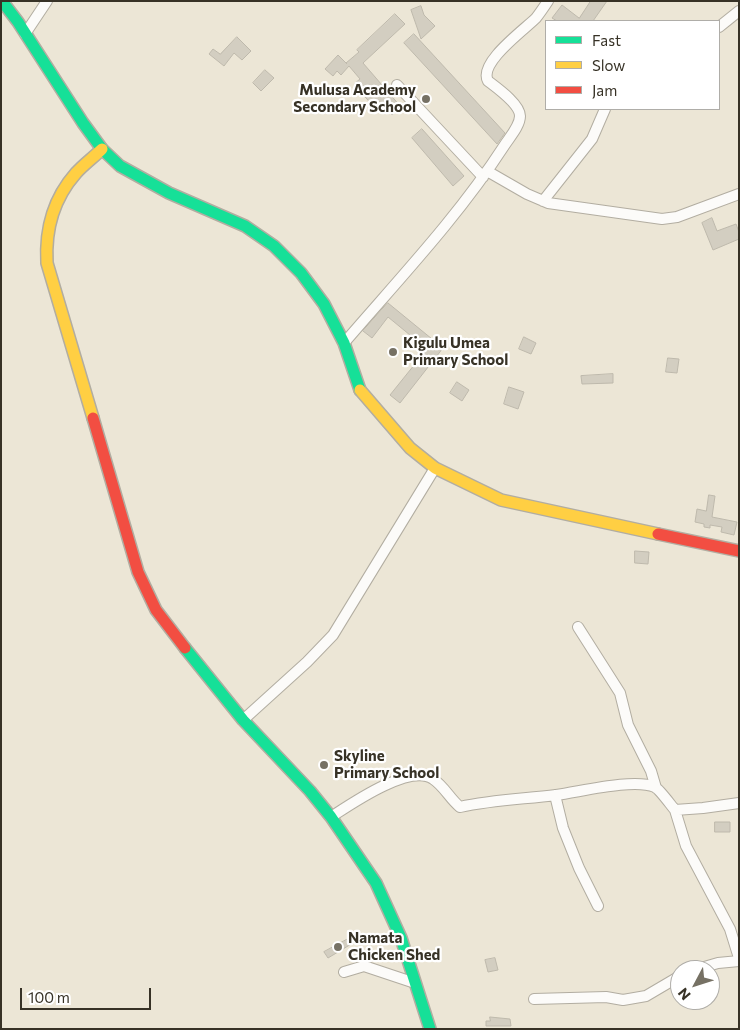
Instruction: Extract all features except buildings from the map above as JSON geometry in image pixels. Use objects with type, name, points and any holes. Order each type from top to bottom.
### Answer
[{"type":"street","points":[[2,1],[26,34],[83,123],[102,149],[120,166],[169,193],[245,226],[274,246],[301,273],[318,296],[344,343],[359,389],[410,448],[435,468],[501,500],[739,551]]},
{"type":"street","points":[[26,34],[47,1]]},
{"type":"street","points":[[344,343],[406,272],[485,174],[515,129],[520,118],[516,105],[488,81],[486,71],[489,64],[536,17],[548,1]]},
{"type":"street","points":[[720,26],[739,11]]},
{"type":"street","points":[[397,86],[485,174],[548,203],[662,219],[677,217],[739,194]]},
{"type":"street","points":[[543,200],[592,139],[605,110]]},
{"type":"street","points":[[102,149],[76,173],[49,219],[45,238],[47,263],[138,572],[156,610],[167,626],[243,720],[310,791],[331,817],[376,883],[401,938],[430,1029]]},
{"type":"street","points":[[243,720],[307,662],[333,635],[435,468]]},
{"type":"street","points":[[578,627],[620,693],[628,725],[651,771],[656,788],[675,810],[686,846],[730,929],[739,960],[720,963]]},
{"type":"street","points":[[331,817],[390,782],[418,776],[428,776],[435,780],[460,807],[501,799],[556,795],[615,786],[640,785],[656,788]]},
{"type":"street","points":[[556,795],[563,828],[579,868],[598,906]]},
{"type":"street","points":[[675,810],[739,803]]},
{"type":"street","points":[[344,972],[364,966],[415,983]]},
{"type":"street","points":[[534,999],[606,998],[623,1000],[646,996],[670,982]]},
{"type":"traffic: fast","points":[[2,1],[18,22],[83,123],[102,149],[120,166],[169,193],[245,226],[274,246],[301,273],[324,304],[344,343],[360,390]]},
{"type":"traffic: fast","points":[[185,648],[243,720],[310,791],[331,817],[376,883],[401,938],[430,1029]]},
{"type":"traffic: slow","points":[[93,418],[47,263],[47,238],[52,215],[61,193],[76,173],[102,149]]},
{"type":"traffic: slow","points":[[360,390],[410,448],[435,468],[501,500],[658,534]]},
{"type":"traffic: jam","points":[[93,418],[138,572],[156,610],[185,648]]},
{"type":"traffic: jam","points":[[658,534],[739,551]]},
{"type":"place","name":"Mulusa Academy Secondary School","points":[[426,99]]},
{"type":"place","name":"Kigulu Umea Primary School","points":[[393,352]]},
{"type":"place","name":"Skyline Primary School","points":[[324,765]]},
{"type":"place","name":"Namata Chicken Shed","points":[[338,947]]}]
